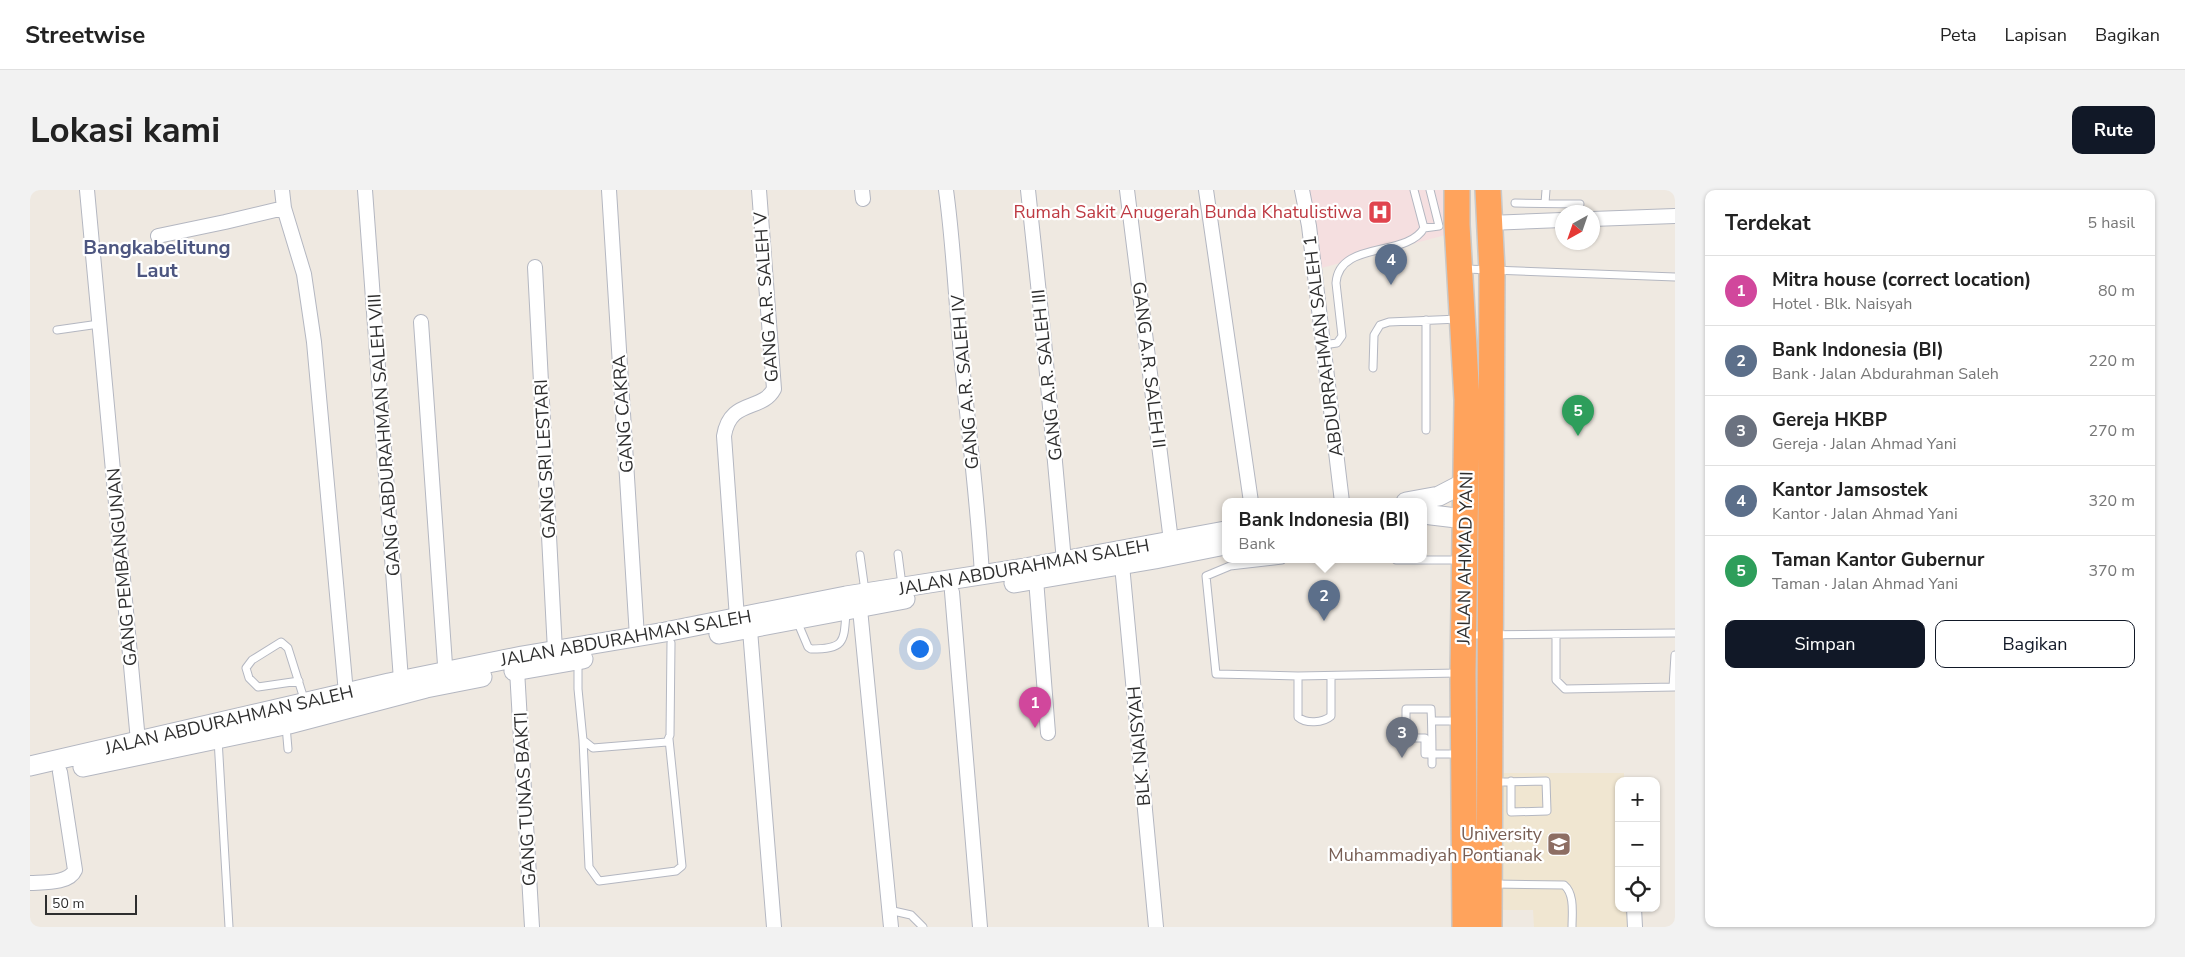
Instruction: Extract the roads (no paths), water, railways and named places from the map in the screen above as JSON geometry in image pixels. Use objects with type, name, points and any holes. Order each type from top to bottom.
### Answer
[{"type":"highway","name":"JALAN AHMAD YANI","points":[[1457,190],[1448,226],[1459,269],[1467,400],[1465,560],[1500,782],[1489,884],[1489,927]]},
{"type":"highway","name":"JALAN AHMAD YANI","points":[[1465,927],[1463,672],[1477,635],[1492,271],[1488,190]]},
{"type":"street","name":"GANG PEMBANGUNAN","points":[[87,190],[138,741]]},
{"type":"street","points":[[282,190],[284,208],[304,274],[314,342],[346,693]]},
{"type":"street","name":"GANG ABDURAHMAN SALEH VIII","points":[[365,190],[401,680]]},
{"type":"street","name":"GANG CAKRA","points":[[608,190],[637,637]]},
{"type":"street","name":"GANG A.R. SALEH V","points":[[744,624],[724,436],[729,419],[734,413],[767,397],[774,389],[759,190]]},
{"type":"street","name":"GANG A.R. SALEH IV","points":[[946,190],[953,241],[956,301],[980,527],[982,575]]},
{"type":"street","name":"GANG A.R. SALEH III","points":[[1028,190],[1064,561]]},
{"type":"street","name":"GANG A.R. SALEH II","points":[[1127,190],[1171,541]]},
{"type":"street","points":[[1206,190],[1250,498]]},
{"type":"street","name":"ABDURRAHMAN SALEH 1","points":[[1302,190],[1309,226],[1342,498]]},
{"type":"street","points":[[158,236],[284,208]]},
{"type":"street","points":[[1600,219],[1675,216]]},
{"type":"street","points":[[1489,224],[1555,220]]},
{"type":"street","name":"GANG SRI LESTARI","points":[[535,267],[555,651]]},
{"type":"street","points":[[421,322],[446,678]]},
{"type":"street","points":[[1427,498],[1439,496],[1466,482]]},
{"type":"street","points":[[1427,514],[1465,519]]},
{"type":"street","name":"JALAN ABDURAHMAN SALEH","points":[[30,766],[401,680],[446,678],[517,670],[578,660],[670,642],[744,624],[797,621],[982,575],[1171,541],[1222,537]]},
{"type":"street","name":"JALAN ABDURAHMAN SALEH","points":[[30,778],[286,725],[426,688],[446,678],[555,651],[637,637],[744,624],[857,605],[902,588],[952,592],[1122,565],[1222,538]]},
{"type":"street","name":"BLK. NAISYAH","points":[[1122,565],[1156,927]]},
{"type":"street","points":[[1036,579],[1048,733]]},
{"type":"street","points":[[952,592],[980,927]]},
{"type":"street","points":[[857,605],[891,927]]},
{"type":"street","points":[[744,624],[774,927]]},
{"type":"street","name":"GANG TUNAS BAKTI","points":[[517,670],[532,927]]},
{"type":"street","points":[[30,883],[55,882],[71,876],[75,870],[60,772]]},
{"type":"street","points":[[1634,912],[1635,927]]},
{"type":"lane","points":[[1414,190],[1424,228]]},
{"type":"lane","points":[[1323,345],[1336,343],[1342,336],[1336,283],[1342,266],[1353,258],[1416,237],[1424,228],[1448,226],[1430,190]]},
{"type":"lane","points":[[1546,190],[1546,203]]},
{"type":"lane","points":[[1515,203],[1580,204]]},
{"type":"lane","points":[[1459,269],[1675,277]]},
{"type":"lane","points":[[1373,368],[1374,335],[1380,324],[1462,319]]},
{"type":"lane","points":[[1426,320],[1426,430]]},
{"type":"lane","points":[[58,330],[100,324]]},
{"type":"lane","points":[[797,621],[808,647],[811,649],[825,649],[842,642],[857,605],[860,554]]},
{"type":"lane","points":[[898,554],[902,588]]},
{"type":"lane","points":[[1427,560],[1465,560]]},
{"type":"lane","points":[[1229,563],[1206,576],[1216,674],[1332,676],[1463,672]]},
{"type":"lane","points":[[1477,635],[1675,633]]},
{"type":"lane","points":[[1556,635],[1556,680],[1565,689],[1674,687],[1675,655]]},
{"type":"lane","points":[[298,680],[258,687],[248,678],[246,668],[252,660],[281,642],[288,648],[298,680],[305,703]]},
{"type":"lane","points":[[578,660],[578,689],[583,740],[590,868],[595,878],[599,881],[676,871],[682,866],[669,739],[670,642]]},
{"type":"lane","points":[[1298,676],[1298,717],[1302,720],[1318,722],[1327,720],[1331,716],[1332,676]]},
{"type":"lane","points":[[1432,764],[1432,754],[1432,721],[1431,709],[1406,709],[1406,738],[1425,738],[1425,754],[1432,754],[1464,754]]},
{"type":"lane","points":[[1432,721],[1464,721]]},
{"type":"lane","points":[[286,725],[288,749]]},
{"type":"lane","points":[[218,738],[229,927]]},
{"type":"lane","points":[[583,740],[593,748],[667,742],[669,739]]},
{"type":"lane","points":[[1546,781],[1547,811],[1512,812],[1500,782],[1546,781]]},
{"type":"lane","points":[[1489,884],[1564,885],[1569,889],[1571,895],[1572,927]]},
{"type":"lane","points":[[889,910],[911,915],[923,927]]},
{"type":"place","name":"Rumah Sakit Anugerah Bunda Khatulistiwa","points":[[1380,212]]},
{"type":"place","name":"Kantor Jamsostek","points":[[1391,285]]},
{"type":"place","name":"Taman Kantor Gubernur","points":[[1578,436]]},
{"type":"place","name":"Bank Indonesia (BI)","points":[[1324,621]]},
{"type":"place","name":"Mitra house (correct location)","points":[[1035,728]]},
{"type":"place","name":"Gereja HKBP","points":[[1402,758]]},
{"type":"place","name":"University Muhammadiyah Pontianak","points":[[1559,844]]},
{"type":"district","name":"Bangkabelitung Laut","points":[[157,258]]}]
